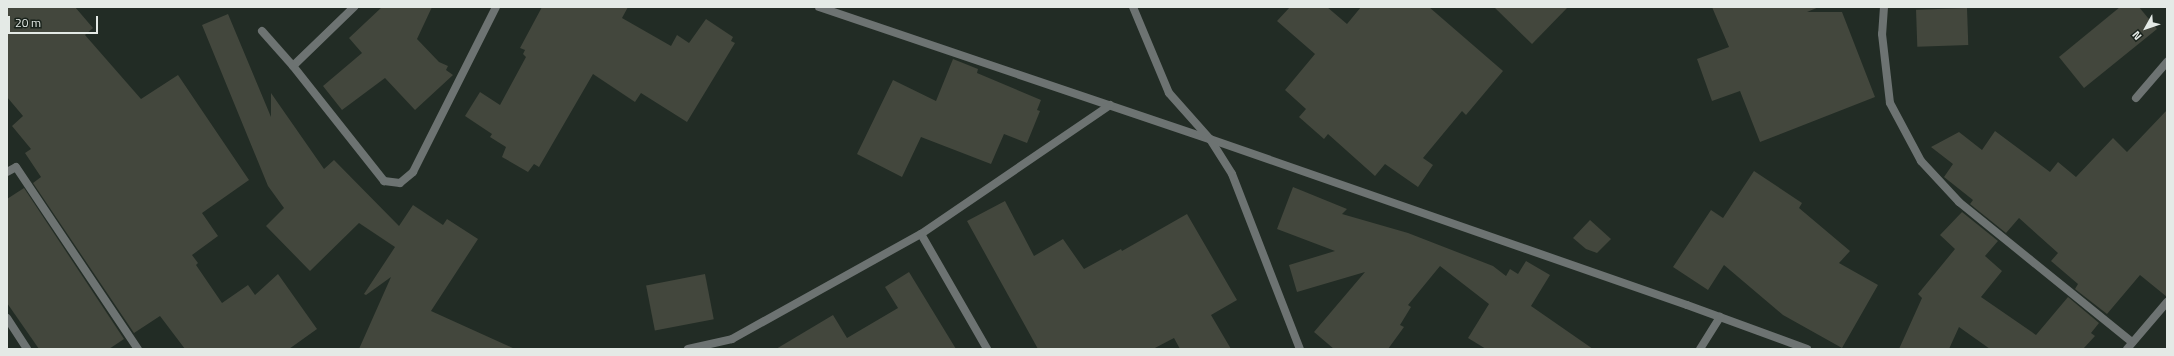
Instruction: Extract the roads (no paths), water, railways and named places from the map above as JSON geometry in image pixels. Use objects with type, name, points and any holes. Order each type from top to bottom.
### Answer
[{"type":"street","points":[[293,66],[354,7]]},
{"type":"street","points":[[262,31],[293,66],[384,181],[400,183],[413,172],[496,7]]},
{"type":"street","points":[[819,7],[1210,139],[1720,317],[1807,349]]},
{"type":"street","points":[[1133,7],[1170,92],[1210,139],[1232,174],[1300,349]]},
{"type":"street","points":[[1884,7],[1882,34],[1890,103],[1921,161],[1959,202],[2132,342]]},
{"type":"street","points":[[2136,98],[2167,62]]},
{"type":"street","points":[[688,349],[732,339],[921,234],[1110,105]]},
{"type":"street","points":[[7,172],[16,167],[138,349]]},
{"type":"street","points":[[921,234],[987,349]]},
{"type":"street","points":[[2127,349],[2167,302]]},
{"type":"street","points":[[1700,349],[1720,317]]},
{"type":"street","points":[[7,318],[27,349]]}]
